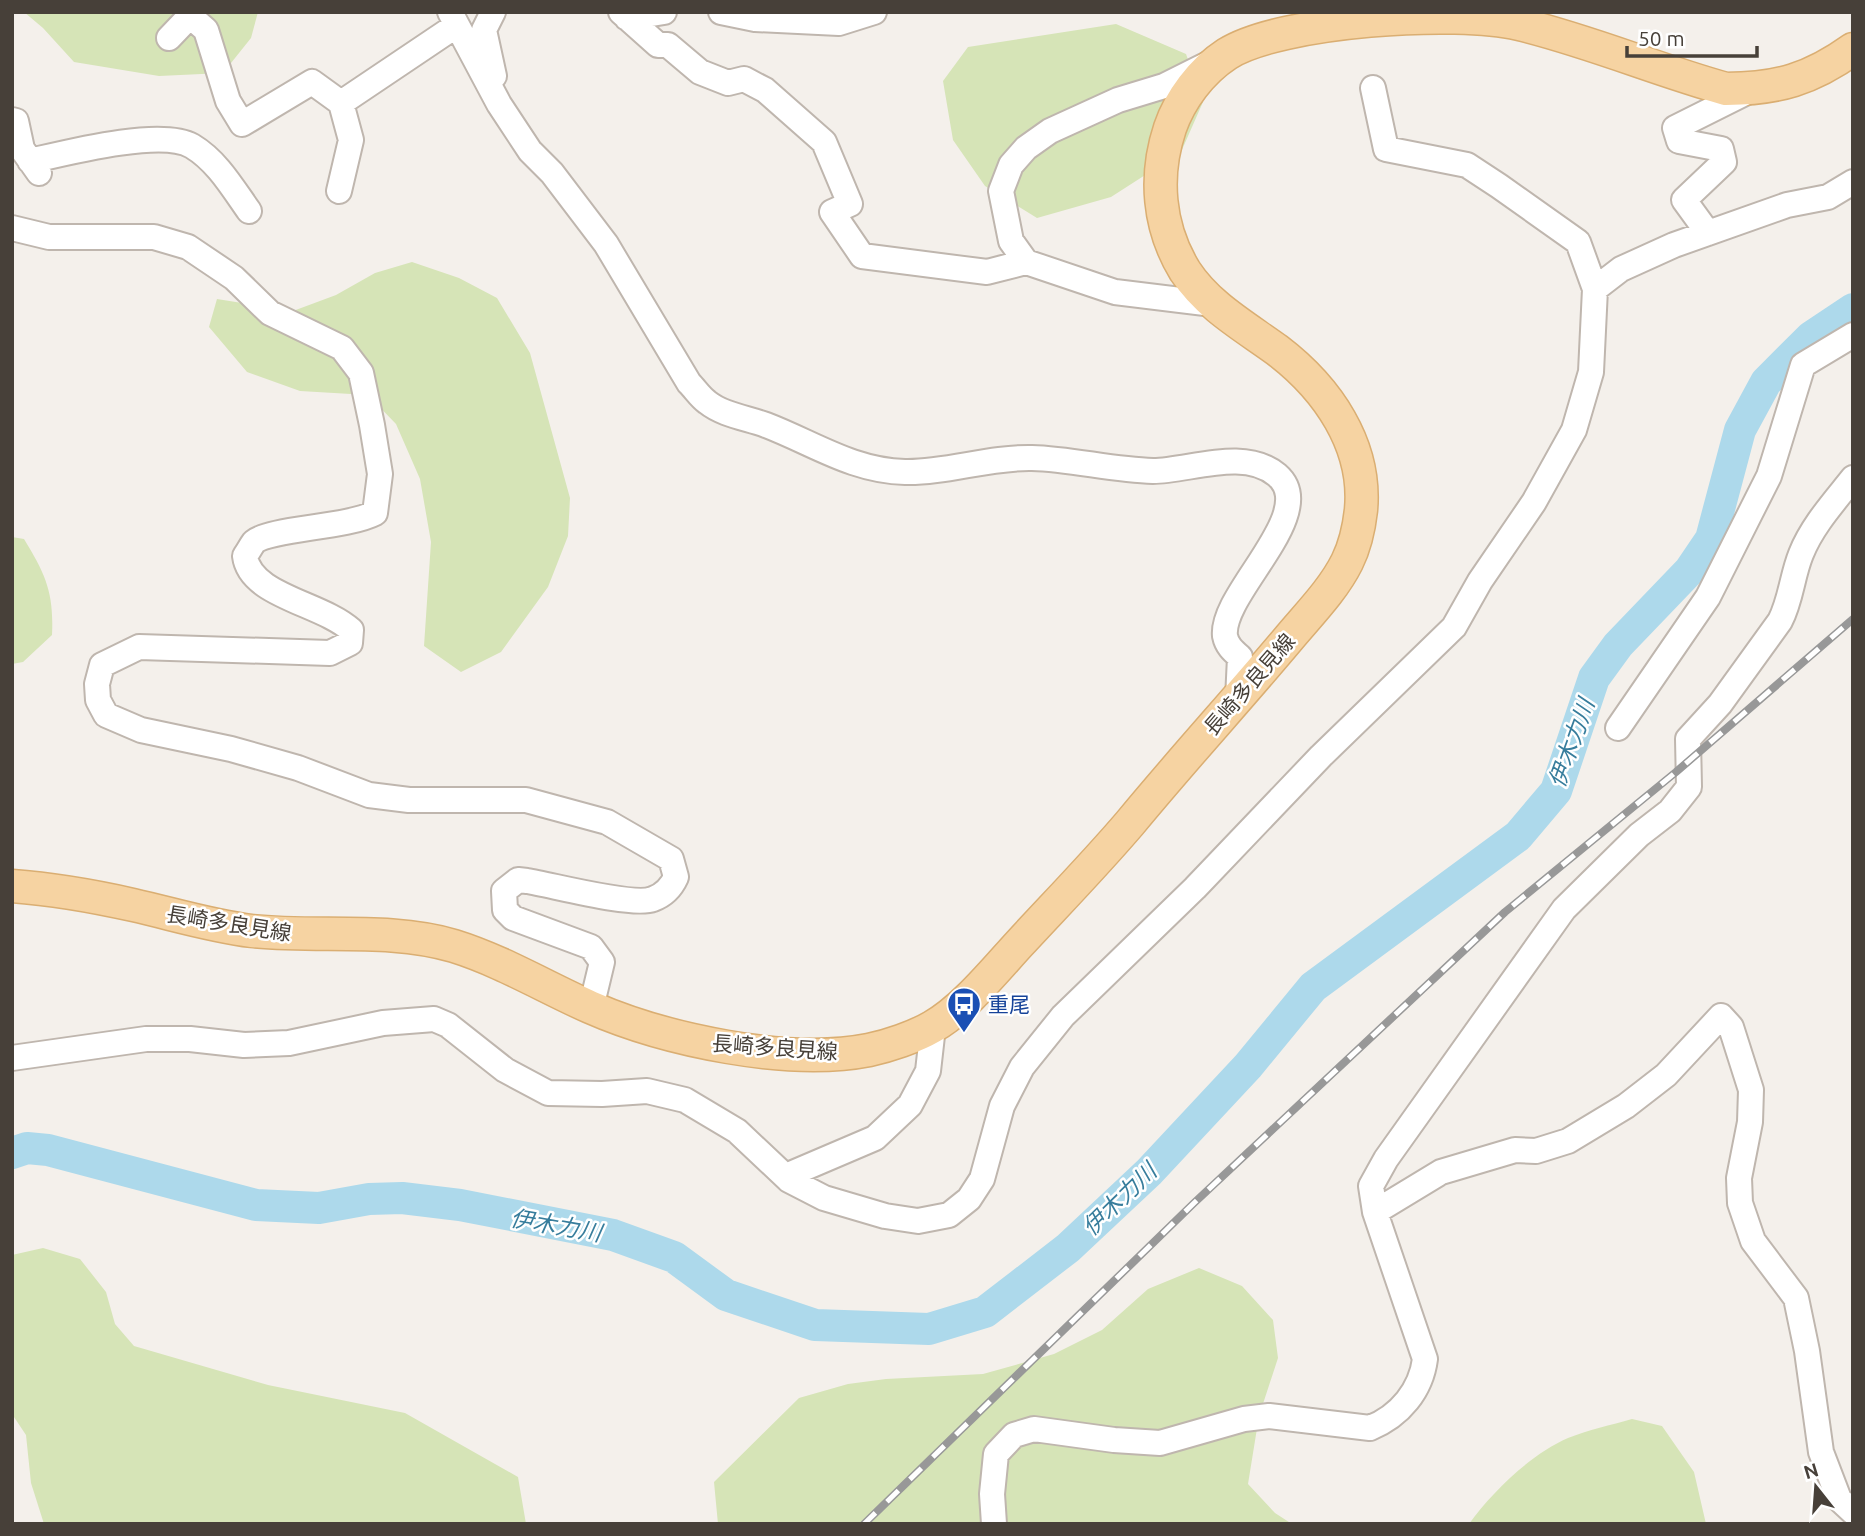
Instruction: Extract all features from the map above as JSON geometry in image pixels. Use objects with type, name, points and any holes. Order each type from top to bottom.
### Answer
[{"type":"main road","name":"長崎多良見線","points":[[12,886],[136,905],[183,919],[246,930],[408,938],[451,945],[537,981],[591,1008],[655,1031],[697,1041],[816,1054],[870,1050],[933,1027],[996,969],[1238,699],[1325,596],[1346,565],[1357,536],[1362,488],[1352,440],[1332,407],[1285,356],[1213,304],[1188,275],[1164,225],[1160,188],[1162,153],[1174,117],[1187,92],[1223,56],[1262,38],[1282,22],[1444,17],[1513,22],[1726,89],[1753,89],[1804,78],[1823,70],[1853,49]]},
{"type":"street","points":[[493,12],[484,30],[499,104]]},
{"type":"street","points":[[624,15],[664,12]]},
{"type":"street","points":[[721,12],[755,19],[839,23],[874,12]]},
{"type":"street","points":[[624,15],[657,45],[668,45],[700,72],[728,83],[744,79],[765,90],[824,142],[850,204],[832,212],[862,256],[987,272],[1026,262],[1115,292],[1213,304]]},
{"type":"street","points":[[169,38],[190,16],[206,30],[228,101],[242,124],[312,82],[341,103],[351,140],[338,191]]},
{"type":"street","points":[[341,103],[454,18],[499,104],[530,151],[552,173],[606,244],[689,383],[707,403],[733,415],[766,425],[845,462],[906,472],[1000,459],[1034,458],[1155,471],[1197,463],[1246,463],[1275,474],[1286,486],[1288,503],[1281,525],[1229,616],[1225,633],[1227,645],[1240,657],[1238,699]]},
{"type":"street","points":[[1026,262],[1011,241],[1001,191],[1011,165],[1026,148],[1049,131],[1118,100],[1164,86],[1223,56]]},
{"type":"street","points":[[12,1058],[146,1039],[244,1045],[289,1043],[383,1023],[434,1019],[447,1025],[505,1070],[548,1093],[647,1091],[685,1100],[737,1131],[789,1180],[824,1198],[885,1216],[918,1221],[948,1215],[969,1199],[982,1179],[1002,1106],[1022,1068],[1063,1016],[1195,888],[1321,756],[1454,627],[1480,580],[1534,502],[1574,430],[1591,372],[1595,289],[1578,242],[1467,165],[1387,149],[1373,88]]},
{"type":"street","points":[[1708,233],[1684,200],[1724,162],[1721,149],[1679,141],[1675,128],[1753,89]]},
{"type":"street","points":[[12,120],[16,121],[22,149],[35,168],[150,140],[189,144],[217,166],[249,211]]},
{"type":"street","points":[[1595,289],[1620,269],[1708,233],[1787,205],[1828,197],[1853,182]]},
{"type":"street","points":[[12,228],[49,237],[154,237],[188,247],[234,278],[270,313],[342,348],[362,373],[380,474],[375,513],[360,520],[326,528],[298,529],[256,541],[245,556],[247,569],[262,585],[336,617],[351,630],[351,643],[330,653],[139,647],[102,665],[97,684],[98,700],[106,715],[141,730],[298,768],[369,795],[409,800],[526,800],[607,822],[671,859],[676,877],[670,889],[651,900],[633,901],[518,880],[504,891],[505,910],[513,918],[591,947],[602,962],[591,1008]]},
{"type":"street","points":[[1618,728],[1709,597],[1769,476],[1803,365],[1853,335]]},
{"type":"street","points":[[994,1524],[992,1494],[996,1454],[1014,1435],[1034,1429],[1160,1443],[1244,1419],[1269,1416],[1370,1428],[1385,1422],[1412,1396],[1423,1378],[1425,1359],[1375,1212],[1371,1186],[1386,1159],[1564,909],[1639,835],[1670,811],[1689,788],[1688,739],[1720,704],[1780,621],[1787,607],[1800,556],[1812,532],[1853,478]]},
{"type":"street","points":[[1375,1212],[1441,1172],[1515,1150],[1536,1151],[1569,1141],[1626,1106],[1666,1075],[1721,1016],[1731,1027],[1751,1090],[1750,1122],[1738,1178],[1740,1203],[1753,1241],[1796,1298],[1807,1351],[1821,1452],[1839,1499],[1853,1512]]},
{"type":"street","points":[[789,1180],[793,1173],[875,1138],[910,1105],[928,1071],[933,1027]]},
{"type":"green space","points":[[24,12],[258,12],[251,38],[223,73],[159,76],[74,62],[43,28]]},
{"type":"green space","points":[[1116,24],[1186,54],[1203,102],[1181,152],[1111,197],[1037,218],[985,186],[953,140],[943,81],[968,47]]},
{"type":"green space","points":[[412,262],[459,278],[497,298],[530,353],[570,498],[568,536],[548,587],[501,652],[461,672],[424,646],[431,542],[420,479],[396,424],[368,395],[300,391],[247,372],[209,327],[217,299],[293,311],[336,295],[375,273]]},
{"type":"green space","points":[[12,537],[24,539],[47,585],[52,607],[52,635],[23,662],[12,664]]},
{"type":"green space","points":[[43,1248],[80,1259],[106,1292],[115,1324],[134,1346],[268,1385],[405,1413],[518,1477],[526,1524],[44,1524],[31,1483],[26,1435],[12,1414],[12,1255]]},
{"type":"green space","points":[[1199,1268],[1242,1286],[1273,1320],[1278,1358],[1259,1416],[1248,1484],[1275,1513],[1292,1524],[718,1524],[714,1482],[799,1398],[848,1384],[886,1379],[983,1374],[1054,1354],[1102,1330],[1148,1289]]},
{"type":"green space","points":[[1632,1419],[1662,1426],[1694,1472],[1706,1524],[1469,1524],[1501,1487],[1540,1454],[1568,1438]]},
{"type":"waterway","name":"伊木力川","points":[[12,1153],[27,1148],[48,1150],[256,1205],[319,1208],[369,1199],[402,1198],[460,1205],[613,1235],[674,1257],[726,1295],[815,1325],[929,1329],[985,1312],[1068,1248],[1149,1172],[1248,1066],[1313,987],[1518,836],[1556,791],[1594,678],[1618,645],[1690,570],[1711,539],[1740,430],[1766,382],[1811,337],[1853,309]]},
{"type":"railway","points":[[864,1524],[1194,1203],[1505,912],[1676,772],[1853,619]]},
{"type":"place","name":"重尾","points":[[964,1034]]}]
